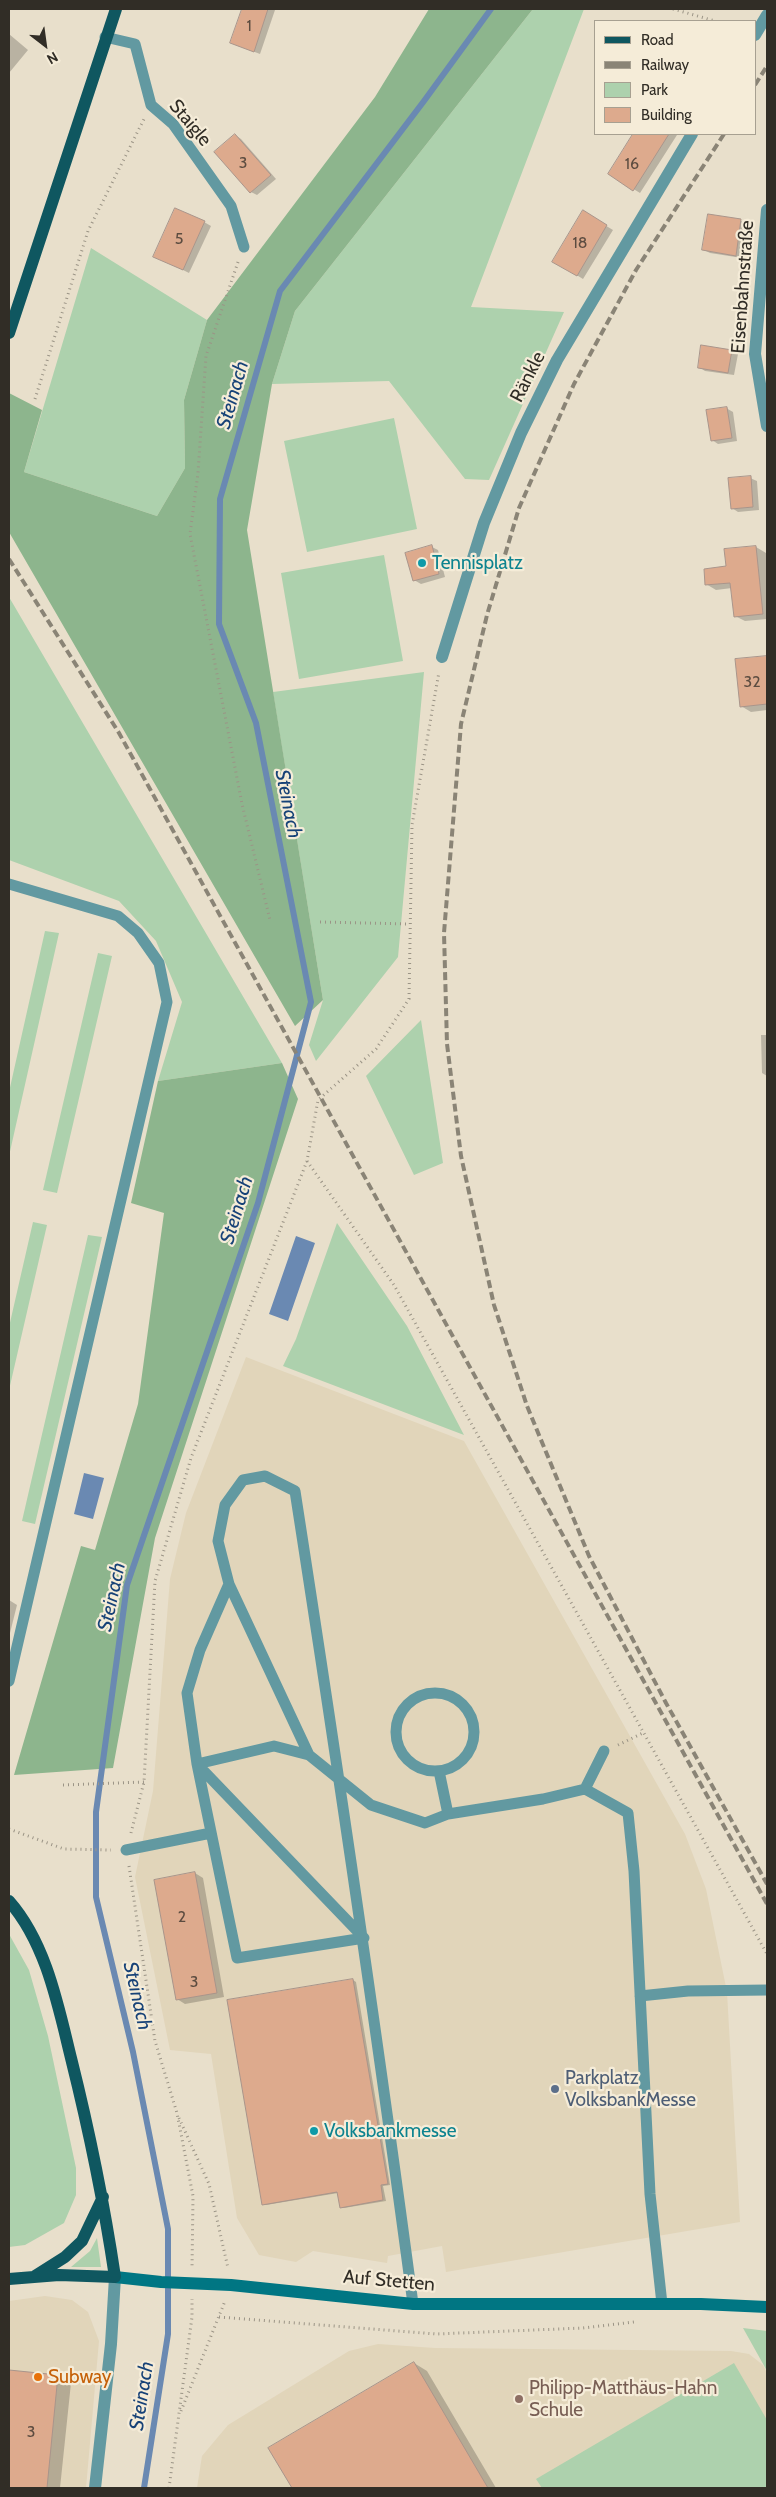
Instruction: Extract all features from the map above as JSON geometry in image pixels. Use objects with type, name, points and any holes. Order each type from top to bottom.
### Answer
[{"type":"main road","points":[[9,333],[105,37],[116,9]]},
{"type":"main road","points":[[9,1901],[18,1911],[44,1962],[63,2024],[103,2197],[115,2277]]},
{"type":"main road","points":[[35,2276],[64,2257],[82,2241],[103,2197]]},
{"type":"main road","name":"Auf Stetten","points":[[9,2278],[35,2276],[115,2277]]},
{"type":"street","points":[[756,33],[767,15]]},
{"type":"street","name":"Ränkle","points":[[442,657],[484,523],[521,433],[557,360],[691,135]]},
{"type":"street","name":"Eisenbahnstraße","points":[[767,210],[761,354],[767,426]]},
{"type":"street","points":[[96,2488],[111,2344],[115,2277]]},
{"type":"street","name":"Auf Stetten","points":[[115,2277],[161,2282],[231,2285],[413,2304],[662,2304],[767,2307]]},
{"type":"lane","name":"Staigle","points":[[105,37],[135,44],[151,105],[173,124],[231,206],[244,247]]},
{"type":"lane","points":[[9,884],[118,916],[138,933],[159,963],[167,1002],[9,1681]]},
{"type":"lane","points":[[309,1755],[229,1584],[218,1541],[225,1505],[242,1480],[265,1476],[295,1492],[364,1938],[413,2304]]},
{"type":"lane","points":[[229,1584],[200,1650],[188,1693],[197,1764],[237,1958],[364,1938]]},
{"type":"lane","points":[[431,1693],[446,1694],[460,1701],[470,1713],[474,1728],[472,1743],[466,1756],[454,1766],[439,1771],[424,1769],[410,1762],[401,1750],[396,1736],[398,1720],[405,1707],[417,1697],[431,1693]]},
{"type":"lane","points":[[197,1764],[274,1746],[309,1755],[372,1805],[425,1823],[448,1814],[543,1799],[585,1789],[628,1814],[634,1871],[650,2194],[662,2304]]},
{"type":"lane","points":[[585,1789],[604,1751]]},
{"type":"lane","points":[[197,1764],[364,1938]]},
{"type":"lane","points":[[439,1771],[448,1814]]},
{"type":"lane","points":[[126,1850],[211,1833]]},
{"type":"lane","points":[[640,1996],[688,1991],[767,1990]]},
{"type":"path","points":[[673,9],[711,20]]},
{"type":"path","points":[[35,399],[88,231],[151,105]]},
{"type":"path","points":[[244,247],[206,356],[198,473],[190,534],[242,804],[270,920]]},
{"type":"path","points":[[192,2270],[193,2196],[177,2113],[155,2041],[126,1850],[144,1782],[155,1580],[191,1458],[307,1161],[318,1100],[376,1049],[409,999],[412,825],[442,657]]},
{"type":"path","points":[[320,922],[410,924]]},
{"type":"path","points":[[307,1161],[394,1285],[645,1732],[767,1954]]},
{"type":"path","points":[[632,1739],[645,1732]]},
{"type":"path","points":[[63,1785],[144,1782]]},
{"type":"path","points":[[9,1829],[64,1849],[105,1850]]},
{"type":"path","points":[[177,2113],[209,2184],[231,2285],[179,2416]]},
{"type":"path","points":[[169,2488],[192,2317],[192,2289]]},
{"type":"path","points":[[219,2317],[436,2334],[583,2328],[641,2322]]},
{"type":"shaded area","points":[[246,1357],[464,1441],[685,1834],[706,1889],[727,1992],[740,2222],[446,2272],[442,2246],[388,2256],[387,2263],[313,2251],[296,2262],[259,2255],[237,2218],[211,2054],[170,2050],[135,1877],[153,1791],[170,1579],[186,1513]]},
{"type":"shaded area","points":[[45,2296],[72,2300],[88,2312],[99,2341],[86,2488],[9,2488],[9,2301]]},
{"type":"shaded area","name":"Philipp-Matthäus-Hahn Schule","points":[[378,2344],[435,2348],[731,2351],[749,2354],[763,2365],[767,2373],[767,2488],[197,2488],[202,2456],[228,2425],[349,2351]]},
{"type":"green space","points":[[429,9],[533,9],[295,311],[272,384],[247,530],[323,1000],[295,1026],[9,532],[9,393],[42,410],[24,472],[157,516],[185,468],[184,400],[207,320],[375,97]]},
{"type":"green space","points":[[533,9],[584,9],[471,307],[564,312],[489,480],[465,479],[389,381],[272,384],[295,311]]},
{"type":"green space","points":[[91,248],[207,320],[184,400],[185,468],[157,516],[24,472]]},
{"type":"green space","points":[[394,418],[417,529],[307,552],[284,441]]},
{"type":"green space","points":[[384,555],[403,661],[299,679],[281,573]]},
{"type":"green space","points":[[9,597],[282,1063],[158,1081],[182,1002],[156,941],[119,901],[9,860]]},
{"type":"green space","points":[[424,672],[398,957],[316,1061],[309,1045],[323,1000],[273,692]]},
{"type":"green space","points":[[45,931],[59,933],[9,1156],[9,1092]]},
{"type":"green space","points":[[98,953],[112,956],[57,1193],[43,1190]]},
{"type":"green space","points":[[421,1020],[443,1163],[414,1175],[366,1076]]},
{"type":"green space","points":[[282,1063],[298,1099],[155,1538],[113,1768],[14,1775],[81,1546],[95,1550],[138,1404],[164,1213],[131,1203],[158,1081]]},
{"type":"green space","points":[[33,1222],[47,1225],[9,1390],[9,1327]]},
{"type":"green space","points":[[337,1223],[407,1326],[464,1435],[283,1366],[296,1339]]},
{"type":"green space","points":[[88,1235],[102,1237],[35,1524],[22,1521]]},
{"type":"green space","points":[[9,1934],[29,1970],[48,2036],[76,2168],[76,2195],[64,2223],[25,2245],[9,2247]]},
{"type":"green space","points":[[97,2238],[101,2267],[71,2267],[90,2251]]},
{"type":"green space","points":[[743,2328],[767,2331],[767,2371]]},
{"type":"green space","points":[[734,2363],[767,2420],[767,2488],[542,2488],[536,2479]]},
{"type":"water","points":[[296,1236],[315,1243],[288,1321],[269,1314]]},
{"type":"water","points":[[84,1473],[104,1478],[93,1519],[74,1514]]},
{"type":"building","points":[[242,9],[268,9],[254,52],[230,43]]},
{"type":"building","points":[[235,134],[271,175],[250,193],[214,152]]},
{"type":"building","points":[[632,135],[668,135],[633,191],[608,174]]},
{"type":"building","points":[[175,208],[205,221],[183,270],[153,257]]},
{"type":"building","points":[[583,210],[607,225],[577,276],[552,262]]},
{"type":"building","points":[[708,214],[741,219],[736,256],[702,250]]},
{"type":"building","points":[[701,345],[732,350],[728,373],[698,368]]},
{"type":"building","points":[[727,407],[732,438],[711,441],[706,410]]},
{"type":"building","points":[[751,476],[753,507],[731,509],[728,478]]},
{"type":"building","name":"Tennisplatz","points":[[432,545],[439,574],[413,581],[405,553]]},
{"type":"building","points":[[756,546],[763,614],[734,617],[730,583],[705,585],[704,569],[726,566],[724,549]]},
{"type":"building","points":[[767,656],[767,704],[740,707],[735,659]]},
{"type":"building","points":[[195,1872],[217,1993],[176,2000],[154,1880]]},
{"type":"building","name":"Volksbankmesse","points":[[353,1979],[388,2184],[381,2185],[383,2200],[340,2208],[337,2192],[262,2205],[227,2000]]},
{"type":"building","points":[[414,2362],[488,2488],[292,2488],[268,2448]]},
{"type":"building","points":[[9,2370],[58,2375],[47,2488],[9,2488]]},
{"type":"waterway","name":"Steinach","points":[[144,2488],[168,2334],[168,2229],[133,2052],[96,1897],[96,1812],[127,1585],[258,1203],[311,1002],[256,723],[219,624],[220,499],[280,291],[491,9]]},
{"type":"railway","points":[[756,83],[767,66]]},
{"type":"railway","points":[[723,135],[636,270],[574,384],[519,508],[487,615],[461,724],[444,933],[447,1044],[461,1156],[494,1305],[527,1406],[589,1556],[666,1703],[767,1884]]},
{"type":"railway","points":[[9,559],[119,733],[767,1904]]},
{"type":"place","name":"Tennisplatz","points":[[422,563]]},
{"type":"place","name":"Parkplatz VolksbankMesse","points":[[555,2089]]},
{"type":"place","name":"Volksbankmesse","points":[[314,2131]]},
{"type":"place","name":"Subway","points":[[38,2377]]},
{"type":"place","name":"Philipp-Matthäus-Hahn Schule","points":[[519,2399]]}]
